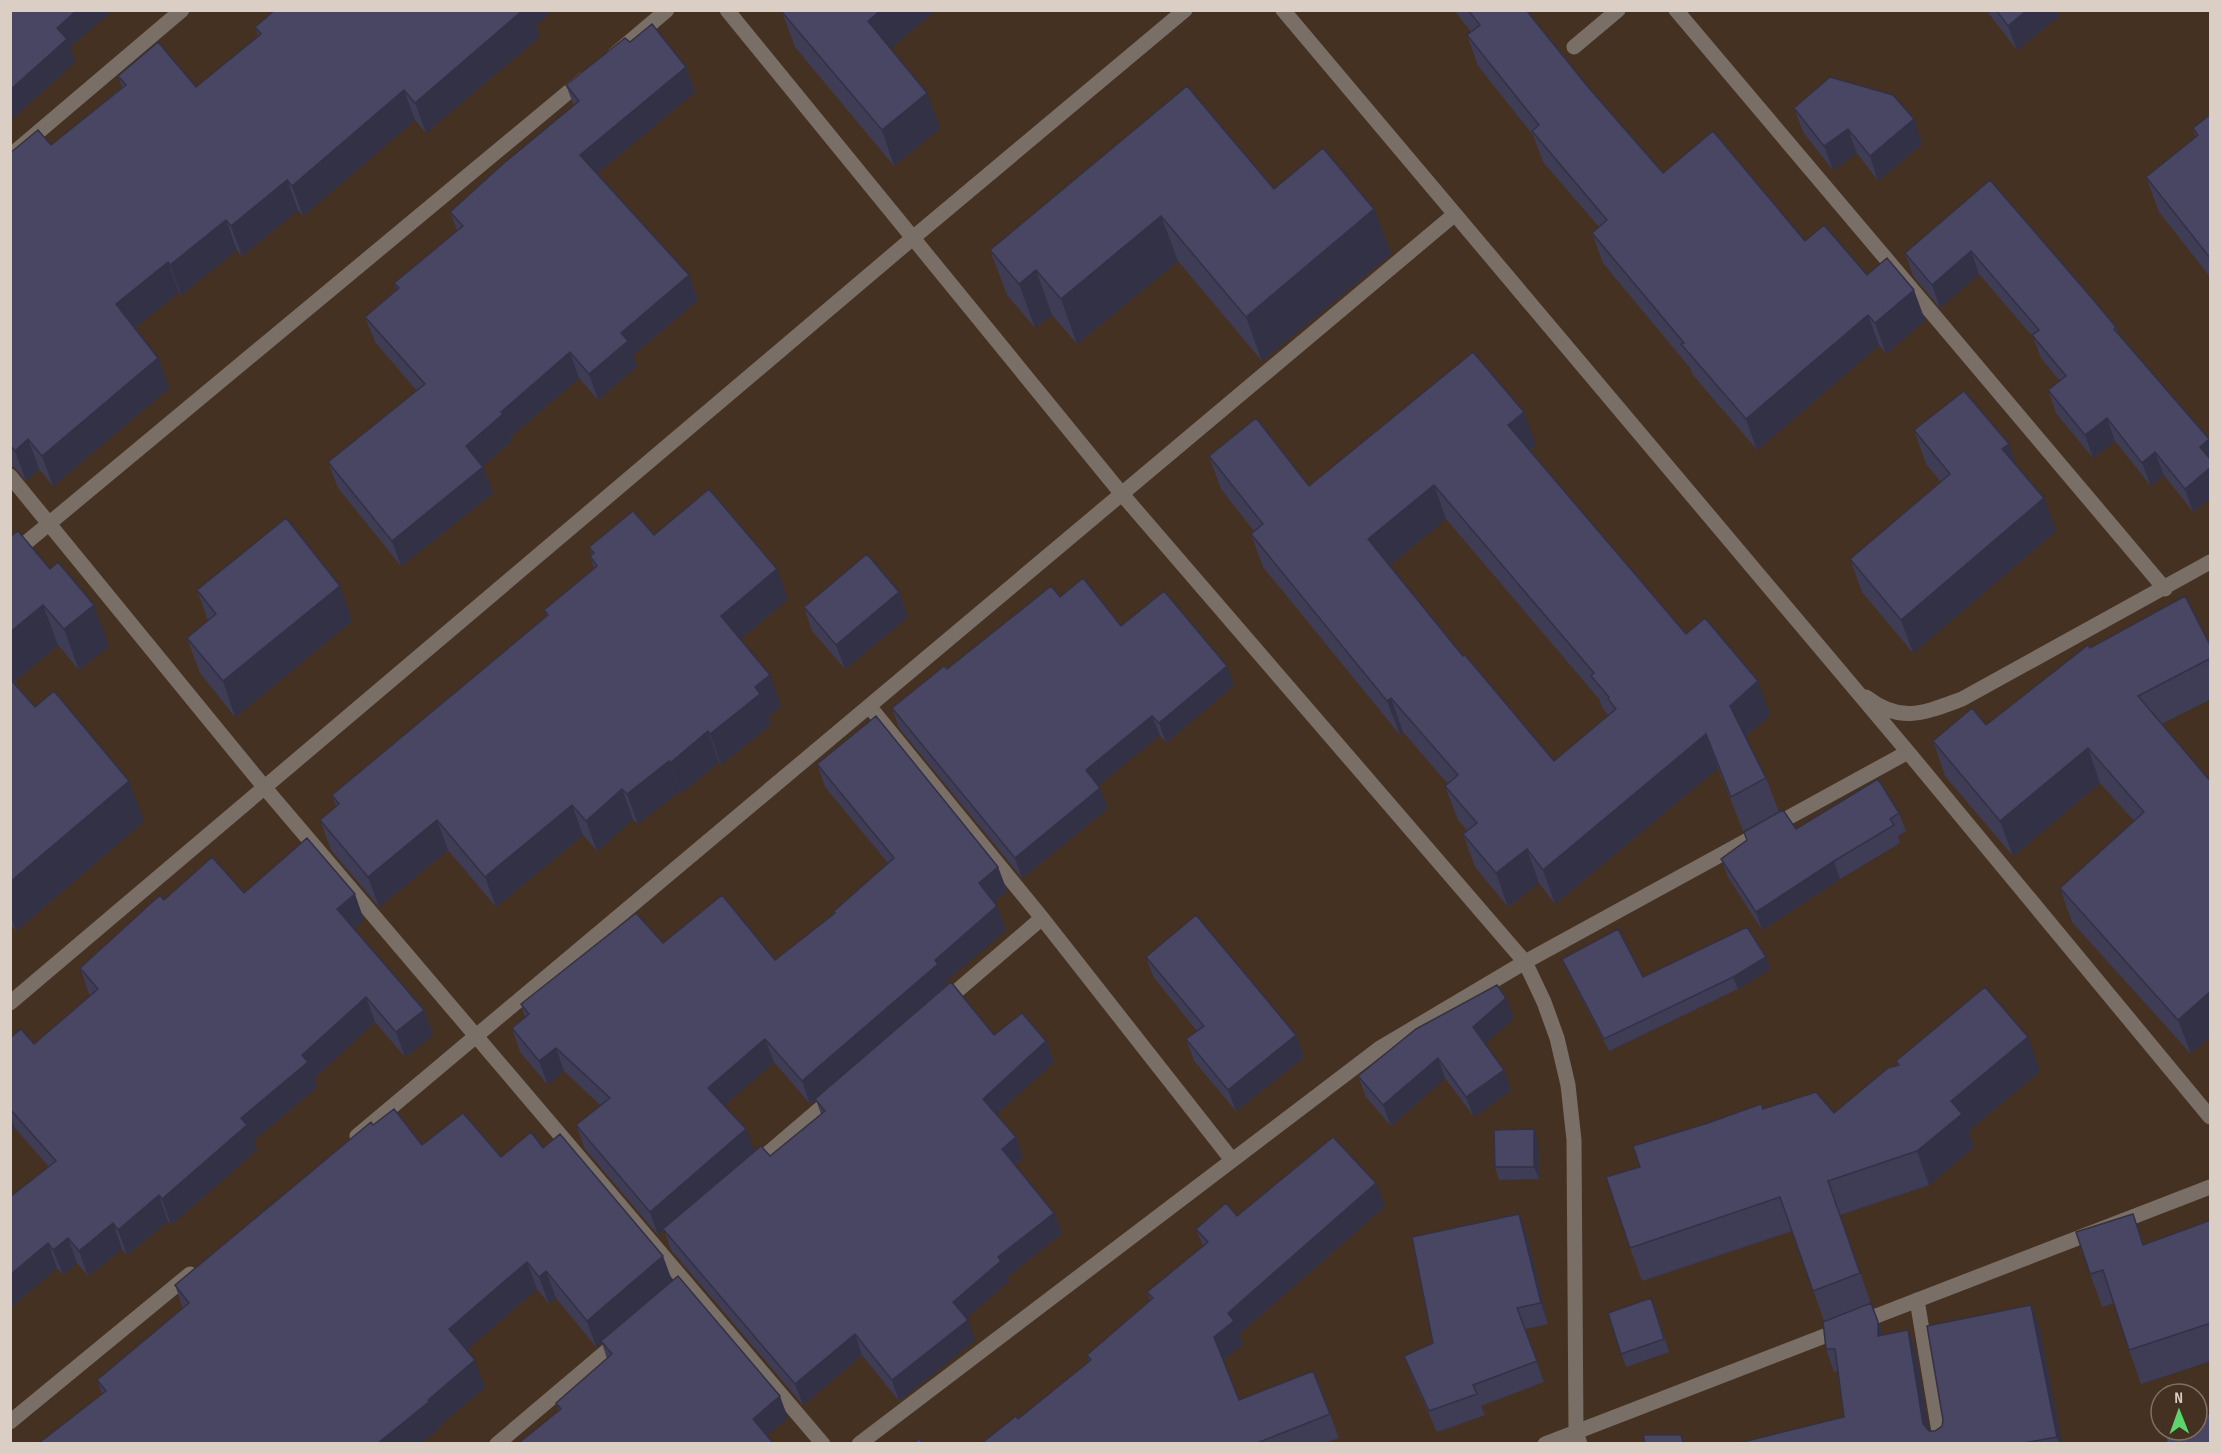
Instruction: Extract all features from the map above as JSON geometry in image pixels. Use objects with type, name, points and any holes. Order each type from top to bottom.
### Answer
[{"type":"street","points":[[10,156],[183,10]]},
{"type":"street","points":[[10,556],[667,10]]},
{"type":"street","points":[[727,10],[1122,493],[1526,962],[1557,1038],[1568,1085],[1574,1140],[1578,1438]]},
{"type":"street","points":[[10,1003],[1185,10]]},
{"type":"street","points":[[1283,10],[1851,684],[2211,1117]]},
{"type":"street","points":[[1574,47],[1618,10]]},
{"type":"street","points":[[1676,10],[2165,589]]},
{"type":"street","points":[[349,1142],[1455,214]]},
{"type":"street","points":[[10,476],[50,522],[265,788],[477,1036],[662,1244],[683,1287],[824,1443]]},
{"type":"street","points":[[1851,684],[1869,699],[1899,714],[1923,714],[1962,699],[2211,562]]},
{"type":"street","points":[[869,706],[1042,918],[1232,1160]]},
{"type":"street","points":[[859,1443],[1380,1048],[1526,962],[1908,752]]},
{"type":"street","points":[[935,1010],[1042,918]]},
{"type":"street","points":[[738,1179],[846,1087]]},
{"type":"street","points":[[1545,1443],[1578,1438],[1917,1300],[2211,1187]]},
{"type":"street","points":[[10,1422],[203,1263]]},
{"type":"street","points":[[1917,1300],[1941,1443]]},
{"type":"street","points":[[497,1443],[633,1329]]},
{"type":"building","points":[[10,10],[77,10],[57,28],[67,39],[10,90]]},
{"type":"building","points":[[275,10],[523,10],[415,103],[404,90],[292,186],[287,180],[231,226],[226,220],[170,265],[168,262],[116,304],[158,358],[42,456],[28,439],[15,451],[10,445],[10,153],[38,130],[51,145],[126,85],[118,76],[158,42],[196,87],[261,34],[255,27]]},
{"type":"building","points":[[784,10],[881,10],[868,21],[927,93],[882,130],[782,12]]},
{"type":"building","points":[[1468,10],[1526,10],[1588,87],[1663,173],[1713,131],[1805,241],[1824,225],[1867,275],[1887,258],[1914,290],[1875,323],[1868,315],[1746,419],[1681,344],[1684,343],[1592,233],[1607,220],[1532,131],[1539,125],[1467,35],[1480,25]]},
{"type":"building","points":[[1996,10],[2027,10],[2008,26]]},
{"type":"building","points":[[652,24],[686,67],[580,155],[689,275],[621,333],[628,341],[589,374],[570,352],[501,412],[503,414],[466,446],[483,467],[392,541],[328,462],[425,384],[365,317],[399,288],[394,283],[463,226],[450,212],[504,163],[579,101],[566,85],[625,38],[630,42]]},
{"type":"building","points":[[1830,77],[1893,95],[1914,119],[1870,156],[1848,129],[1824,146],[1794,108]]},
{"type":"building","points":[[1187,86],[1274,189],[1323,148],[1374,209],[1246,317],[1161,216],[1061,299],[1036,270],[1019,284],[990,250]]},
{"type":"building","points":[[2211,114],[2211,259],[2146,177],[2198,135],[2193,128]]},
{"type":"building","points":[[1990,180],[2209,439],[2200,447],[2211,460],[2211,467],[2185,489],[2155,452],[2142,463],[2107,418],[2085,435],[2048,390],[2066,376],[2032,335],[2039,330],[1971,251],[1932,285],[1905,253]]},
{"type":"building","points":[[1473,352],[1524,412],[1508,425],[1686,634],[1705,618],[1758,681],[1730,706],[1766,778],[1731,797],[1706,734],[1543,870],[1527,849],[1496,873],[1463,834],[1477,823],[1445,786],[1458,775],[1391,698],[1387,701],[1251,534],[1263,524],[1209,456],[1256,418],[1309,486]],"holes":[[[1434,485],[1594,673],[1591,676],[1616,709],[1554,761],[1465,655],[1463,656],[1368,539]]]},
{"type":"building","points":[[1964,391],[2009,444],[2002,449],[2044,498],[1901,620],[1850,559],[1950,474],[1914,430]]},
{"type":"building","points":[[709,489],[777,569],[721,616],[770,675],[755,687],[760,694],[710,734],[708,731],[670,763],[669,761],[627,794],[622,789],[586,821],[572,805],[485,877],[437,820],[368,877],[320,820],[339,804],[332,795],[548,615],[544,610],[597,566],[590,556],[594,553],[589,547],[633,511],[654,535]]},
{"type":"building","points":[[286,518],[340,586],[223,681],[187,638],[216,614],[197,590]]},
{"type":"building","points":[[18,531],[50,569],[58,562],[94,605],[64,629],[43,605],[10,632],[10,537]]},
{"type":"building","points":[[867,554],[899,592],[836,645],[804,607]]},
{"type":"building","points":[[1083,578],[1121,626],[1164,591],[1227,666],[1159,723],[1152,716],[1086,770],[1100,788],[1015,858],[892,708],[944,666],[947,669],[1051,586],[1060,597]]},
{"type":"building","points":[[2185,596],[2211,647],[2211,658],[2138,696],[2211,782],[2211,991],[2178,1020],[2060,888],[2144,812],[2088,748],[2000,821],[1933,741],[1972,708],[1986,725],[2088,645],[2090,648]]},
{"type":"building","points":[[10,679],[35,707],[54,691],[129,781],[10,882]]},
{"type":"building","points":[[876,716],[998,867],[979,883],[997,906],[935,960],[938,964],[802,1081],[765,1039],[708,1088],[746,1129],[650,1212],[576,1125],[610,1098],[556,1048],[539,1061],[512,1028],[529,1014],[521,1004],[636,913],[663,943],[722,895],[775,960],[835,913],[834,911],[894,858],[817,764]]},
{"type":"building","points":[[1878,779],[1899,813],[1890,819],[1894,825],[1756,912],[1721,859],[1747,840],[1744,832],[1783,810],[1796,829]]},
{"type":"building","points":[[307,838],[355,894],[337,909],[424,1010],[396,1032],[366,997],[302,1055],[308,1062],[241,1118],[247,1125],[162,1199],[159,1195],[118,1230],[113,1223],[79,1251],[68,1238],[53,1250],[48,1243],[10,1275],[10,1197],[56,1161],[10,1109],[10,1038],[21,1029],[34,1044],[98,989],[80,968],[160,895],[164,900],[212,857],[244,893]]},
{"type":"building","points":[[1196,915],[1296,1035],[1228,1090],[1186,1039],[1204,1026],[1146,957]]},
{"type":"building","points":[[1747,927],[1766,957],[1733,977],[1604,1039],[1562,959],[1618,929],[1643,977]]},
{"type":"building","points":[[951,982],[994,1035],[1022,1013],[1046,1041],[983,1099],[1016,1137],[1002,1149],[1054,1213],[998,1257],[1001,1261],[953,1302],[968,1320],[892,1380],[855,1334],[795,1384],[663,1229],[761,1146],[770,1156],[825,1111],[815,1099]]},
{"type":"building","points":[[1497,985],[1506,998],[1473,1027],[1504,1070],[1466,1097],[1438,1058],[1383,1105],[1358,1076],[1416,1029]]},
{"type":"building","points":[[1985,987],[2028,1037],[1951,1101],[1962,1114],[1917,1151],[1828,1181],[1860,1273],[1813,1291],[1780,1197],[1630,1248],[1606,1177],[1640,1167],[1633,1146],[1761,1104],[1763,1109],[1816,1092],[1834,1113],[1888,1068],[1899,1065],[1896,1061]]},
{"type":"building","points":[[394,1109],[422,1145],[463,1113],[501,1157],[531,1132],[543,1148],[560,1134],[663,1256],[587,1321],[546,1271],[539,1277],[527,1262],[449,1329],[475,1360],[428,1400],[430,1401],[378,1443],[39,1443],[106,1391],[97,1380],[189,1303],[175,1285],[371,1122],[373,1125]]},
{"type":"building","points":[[1534,1129],[1534,1167],[1495,1167],[1494,1130]]},
{"type":"building","points":[[1333,1137],[1376,1183],[1228,1313],[1234,1321],[1214,1337],[1239,1400],[1313,1371],[1330,1414],[1257,1443],[982,1443],[1016,1416],[1018,1419],[1091,1360],[1087,1355],[1153,1298],[1147,1292],[1208,1242],[1196,1229],[1226,1203],[1237,1216]]},
{"type":"building","points":[[1519,1214],[1541,1303],[1517,1308],[1537,1361],[1473,1385],[1477,1394],[1429,1411],[1404,1356],[1433,1343],[1412,1237]]},
{"type":"building","points":[[2133,1214],[2143,1245],[2211,1220],[2211,1323],[2129,1350],[2103,1270],[2090,1274],[2076,1232]]},
{"type":"building","points":[[678,1276],[780,1396],[753,1419],[773,1443],[519,1443],[561,1409],[556,1403],[612,1354],[601,1341]]},
{"type":"building","points":[[1651,1298],[1664,1339],[1621,1354],[1608,1313]]},
{"type":"building","points":[[1871,1303],[1878,1322],[1878,1336],[1908,1330],[1923,1424],[1929,1431],[1935,1431],[1942,1426],[1943,1420],[1927,1326],[2031,1305],[2057,1437],[2024,1443],[1739,1443],[1844,1417],[1835,1349],[1826,1349],[1823,1322]]},
{"type":"building","points":[[2211,1413],[2211,1443],[2167,1443],[2209,1442],[2209,1414]]},
{"type":"building","points":[[1643,1435],[1681,1435],[1683,1443],[1645,1443]]}]
